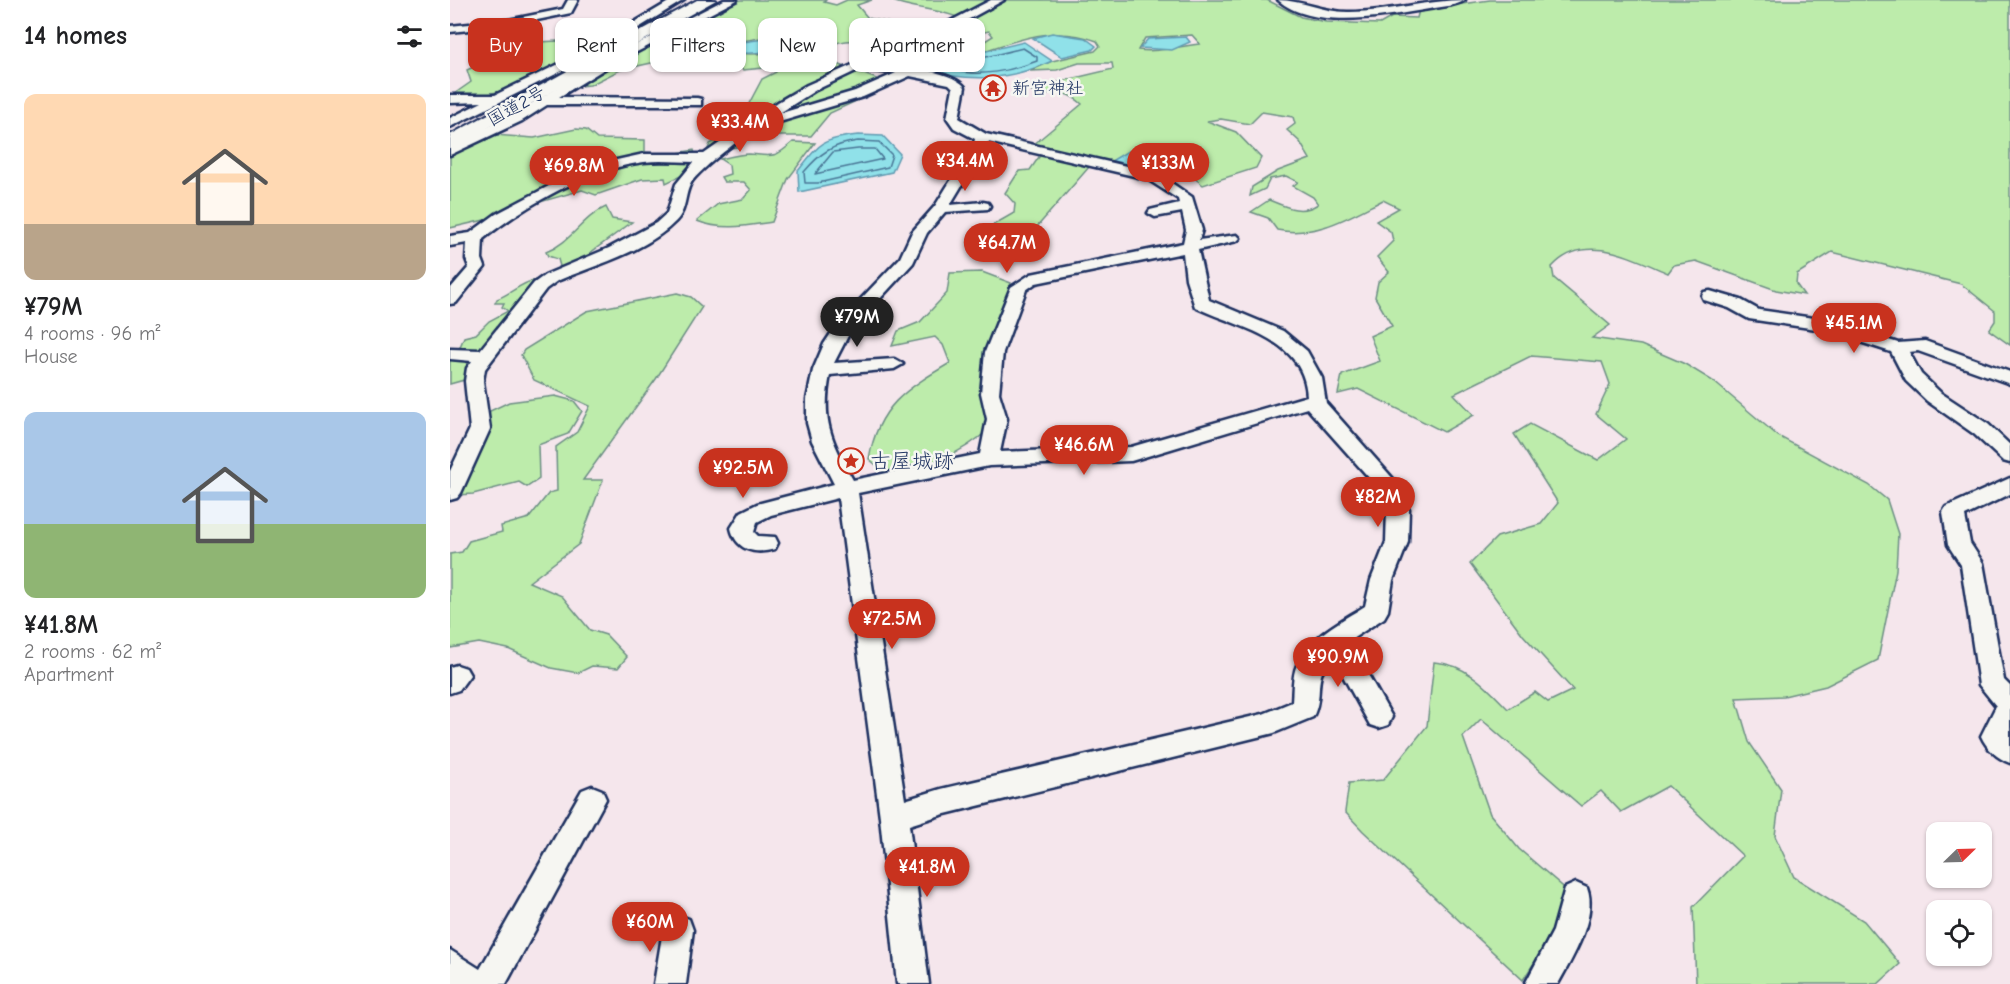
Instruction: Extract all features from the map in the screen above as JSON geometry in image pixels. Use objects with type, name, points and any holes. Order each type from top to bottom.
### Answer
[{"type":"highway","name":"国道2号","points":[[450,143],[708,0]]},
{"type":"street","points":[[450,29],[508,23],[567,11],[573,0]]},
{"type":"street","points":[[450,123],[592,52],[679,0]]},
{"type":"street","points":[[450,151],[602,66],[732,0]]},
{"type":"street","points":[[968,18],[999,0]]},
{"type":"street","points":[[1283,0],[1314,13],[1341,16],[1460,0]]},
{"type":"street","points":[[450,493],[480,429],[474,381],[476,368],[528,299],[551,278],[644,236],[671,218],[677,210],[678,192],[686,179],[706,158],[786,102],[849,70]]},
{"type":"street","points":[[756,124],[859,94],[908,72],[942,78],[956,84],[959,87],[953,118],[958,125],[982,137],[1152,176],[1185,197],[1194,230],[1190,246],[1194,279],[1201,303],[1222,315],[1274,333],[1294,344],[1304,357],[1318,389],[1316,404]]},
{"type":"street","points":[[450,99],[503,98]]},
{"type":"street","points":[[540,101],[697,102]]},
{"type":"street","points":[[951,211],[982,137]]},
{"type":"street","points":[[450,241],[475,237],[501,217],[590,170],[644,158],[706,158]]},
{"type":"street","points":[[913,984],[894,817],[847,489],[822,441],[817,423],[816,399],[822,370],[832,344],[844,327],[907,260],[920,232],[951,211],[983,206]]},
{"type":"street","points":[[1155,213],[1187,206]]},
{"type":"street","points":[[450,299],[477,267],[474,259],[475,237]]},
{"type":"street","points":[[989,459],[997,419],[990,393],[994,352],[1019,287],[1031,279],[1232,237]]},
{"type":"street","points":[[1710,296],[1735,304],[1755,315],[1827,325],[1851,335],[1898,348],[1919,345],[2010,378]]},
{"type":"street","points":[[1898,348],[1913,377],[1934,397],[1981,429],[2010,456]]},
{"type":"street","points":[[450,354],[484,356]]},
{"type":"street","points":[[822,370],[894,364]]},
{"type":"street","points":[[767,543],[754,544],[744,536],[742,528],[749,517],[765,509],[989,459],[1131,454],[1307,402],[1316,404],[1389,487],[1398,509],[1397,542],[1382,580],[1376,611],[1335,639],[1308,667],[1304,709],[1265,725],[941,802],[894,817]]},
{"type":"street","points":[[2010,485],[1954,512],[1959,545],[1972,563],[1992,685],[2010,704],[1994,736],[2010,751]]},
{"type":"street","points":[[1335,639],[1379,717]]},
{"type":"street","points":[[489,984],[592,800]]},
{"type":"street","points":[[1541,984],[1567,936],[1576,898]]},
{"type":"street","points":[[670,984],[678,930]]},
{"type":"street","points":[[450,966],[473,984]]},
{"type":"green space","points":[[738,0],[826,0],[824,2],[836,5],[847,0],[872,0],[857,5],[868,18],[849,18],[849,41],[837,43],[837,18],[758,18],[758,38],[746,40],[746,18],[702,18]]},
{"type":"green space","points":[[890,0],[1267,0],[1301,17],[1326,22],[1380,24],[1392,17],[1417,18],[1419,10],[1490,0],[2010,0],[2010,345],[1989,330],[1995,321],[1995,311],[1961,284],[1832,252],[1797,274],[1796,284],[1804,295],[1776,290],[1696,261],[1674,265],[1668,273],[1624,255],[1593,249],[1565,256],[1552,267],[1554,278],[1610,325],[1592,338],[1641,345],[1685,364],[1713,381],[1778,436],[1869,485],[1887,500],[1898,534],[1896,570],[1878,660],[1826,686],[1784,696],[1736,698],[1749,742],[1781,789],[1775,836],[1794,877],[1864,921],[1900,964],[1878,984],[1696,984],[1693,907],[1743,856],[1668,786],[1621,812],[1601,791],[1581,806],[1481,719],[1463,737],[1490,814],[1519,849],[1576,898],[1523,980],[1363,831],[1345,812],[1349,783],[1383,780],[1427,726],[1434,662],[1466,672],[1508,709],[1535,692],[1548,702],[1573,690],[1523,635],[1470,564],[1497,537],[1541,524],[1558,503],[1514,434],[1530,424],[1598,460],[1626,439],[1596,414],[1610,384],[1602,362],[1531,356],[1454,394],[1474,415],[1444,432],[1358,389],[1338,394],[1342,375],[1380,361],[1370,336],[1392,326],[1375,297],[1378,282],[1389,272],[1377,257],[1393,241],[1391,232],[1376,221],[1399,208],[1383,200],[1319,229],[1291,232],[1277,230],[1268,218],[1251,212],[1269,200],[1300,209],[1318,204],[1313,197],[1293,186],[1298,182],[1286,176],[1270,179],[1265,189],[1250,196],[1252,187],[1278,171],[1310,159],[1300,142],[1287,130],[1295,124],[1293,117],[1262,112],[1250,124],[1221,119],[1207,121],[1236,132],[1261,158],[1256,168],[1203,185],[1178,165],[1143,150],[1108,163],[1033,145],[1082,104],[1060,93],[1032,92],[1058,82],[1113,69],[1112,63],[1079,63],[1057,70],[1030,71],[1052,61],[1095,51],[1100,46],[1097,41],[1081,36],[1050,34],[985,51],[985,41],[993,36],[989,31],[985,32],[985,18],[960,18]],"holes":[[[1192,35],[1200,44],[1161,50],[1138,50],[1145,38]]]},
{"type":"green space","points":[[555,41],[555,66],[543,72],[543,42]]},
{"type":"green space","points":[[650,44],[650,63],[638,66],[638,50]]},
{"type":"green space","points":[[746,54],[758,54],[758,69],[746,70]]},
{"type":"green space","points":[[837,64],[849,68],[849,72],[858,72],[882,81],[862,91],[867,96],[830,113],[811,136],[763,136],[753,130],[728,139],[738,147],[707,151],[710,144],[737,129],[734,120],[744,113],[762,79],[776,72],[837,72]]},
{"type":"green space","points":[[467,70],[468,72],[542,72],[506,90],[488,94],[454,94],[471,82]]},
{"type":"green space","points":[[597,72],[616,72],[590,85],[578,86]]},
{"type":"green space","points":[[576,129],[586,130],[597,139],[645,140],[645,152],[671,154],[694,150],[697,163],[687,173],[666,183],[665,178],[642,179],[596,195],[582,190],[540,202],[521,200],[493,218],[450,228],[450,156],[495,135],[534,138]]},
{"type":"green space","points":[[793,142],[815,143],[788,179],[772,222],[725,227],[697,221],[718,204],[743,199],[751,190],[744,182],[724,182],[721,177],[730,174],[729,165],[720,159],[746,154],[773,155]]},
{"type":"green space","points":[[1041,154],[1090,166],[1016,251],[992,237],[993,225],[1014,213],[1015,204],[1005,193],[1019,171],[1030,170]]},
{"type":"green space","points":[[606,207],[612,219],[632,222],[590,253],[592,256],[561,270],[558,259],[548,256],[546,252],[563,243],[590,217]]},
{"type":"green space","points":[[982,272],[1011,283],[989,351],[989,429],[966,446],[942,459],[888,475],[869,459],[879,425],[896,401],[907,391],[950,363],[943,345],[935,337],[892,346],[898,331],[920,322],[947,293],[950,273]]},
{"type":"green space","points":[[535,280],[544,280],[482,352],[465,350],[460,347],[464,337],[476,334],[489,321],[508,311],[502,307],[504,303],[495,303],[497,299]]},
{"type":"green space","points":[[677,293],[691,297],[702,307],[656,379],[583,480],[603,480],[579,544],[529,582],[562,596],[590,630],[606,635],[627,657],[618,668],[592,666],[578,673],[551,668],[508,649],[479,643],[450,648],[450,554],[462,552],[469,541],[502,532],[501,526],[529,518],[549,493],[557,491],[556,447],[577,432],[590,406],[534,380],[521,355],[524,350],[587,311]]},
{"type":"green space","points":[[450,358],[477,360],[464,380],[450,384]]},
{"type":"green space","points":[[555,396],[574,401],[582,411],[568,434],[538,445],[539,479],[527,487],[519,482],[473,494],[458,495],[486,434],[490,411],[509,402]]},
{"type":"water","points":[[1052,33],[1085,38],[1096,46],[1092,50],[1062,57],[1033,38]]},
{"type":"water","points":[[1186,37],[1190,42],[1172,50],[1140,48],[1148,39]]},
{"type":"water","points":[[758,40],[758,52],[746,53],[746,42]]},
{"type":"water","points":[[1024,42],[1052,61],[1019,73],[987,78],[930,72],[985,72],[985,51]]},
{"type":"water","points":[[858,135],[883,136],[900,154],[892,172],[799,192],[798,171],[817,148],[836,138]]},
{"type":"water","points":[[1143,150],[1168,161],[1150,172],[1108,163],[1128,151]]},
{"type":"tunnel","points":[[509,99],[534,100]]},
{"type":"place","name":"新宮神社","points":[[993,88]]},
{"type":"place","name":"古屋城跡","points":[[851,461]]}]
